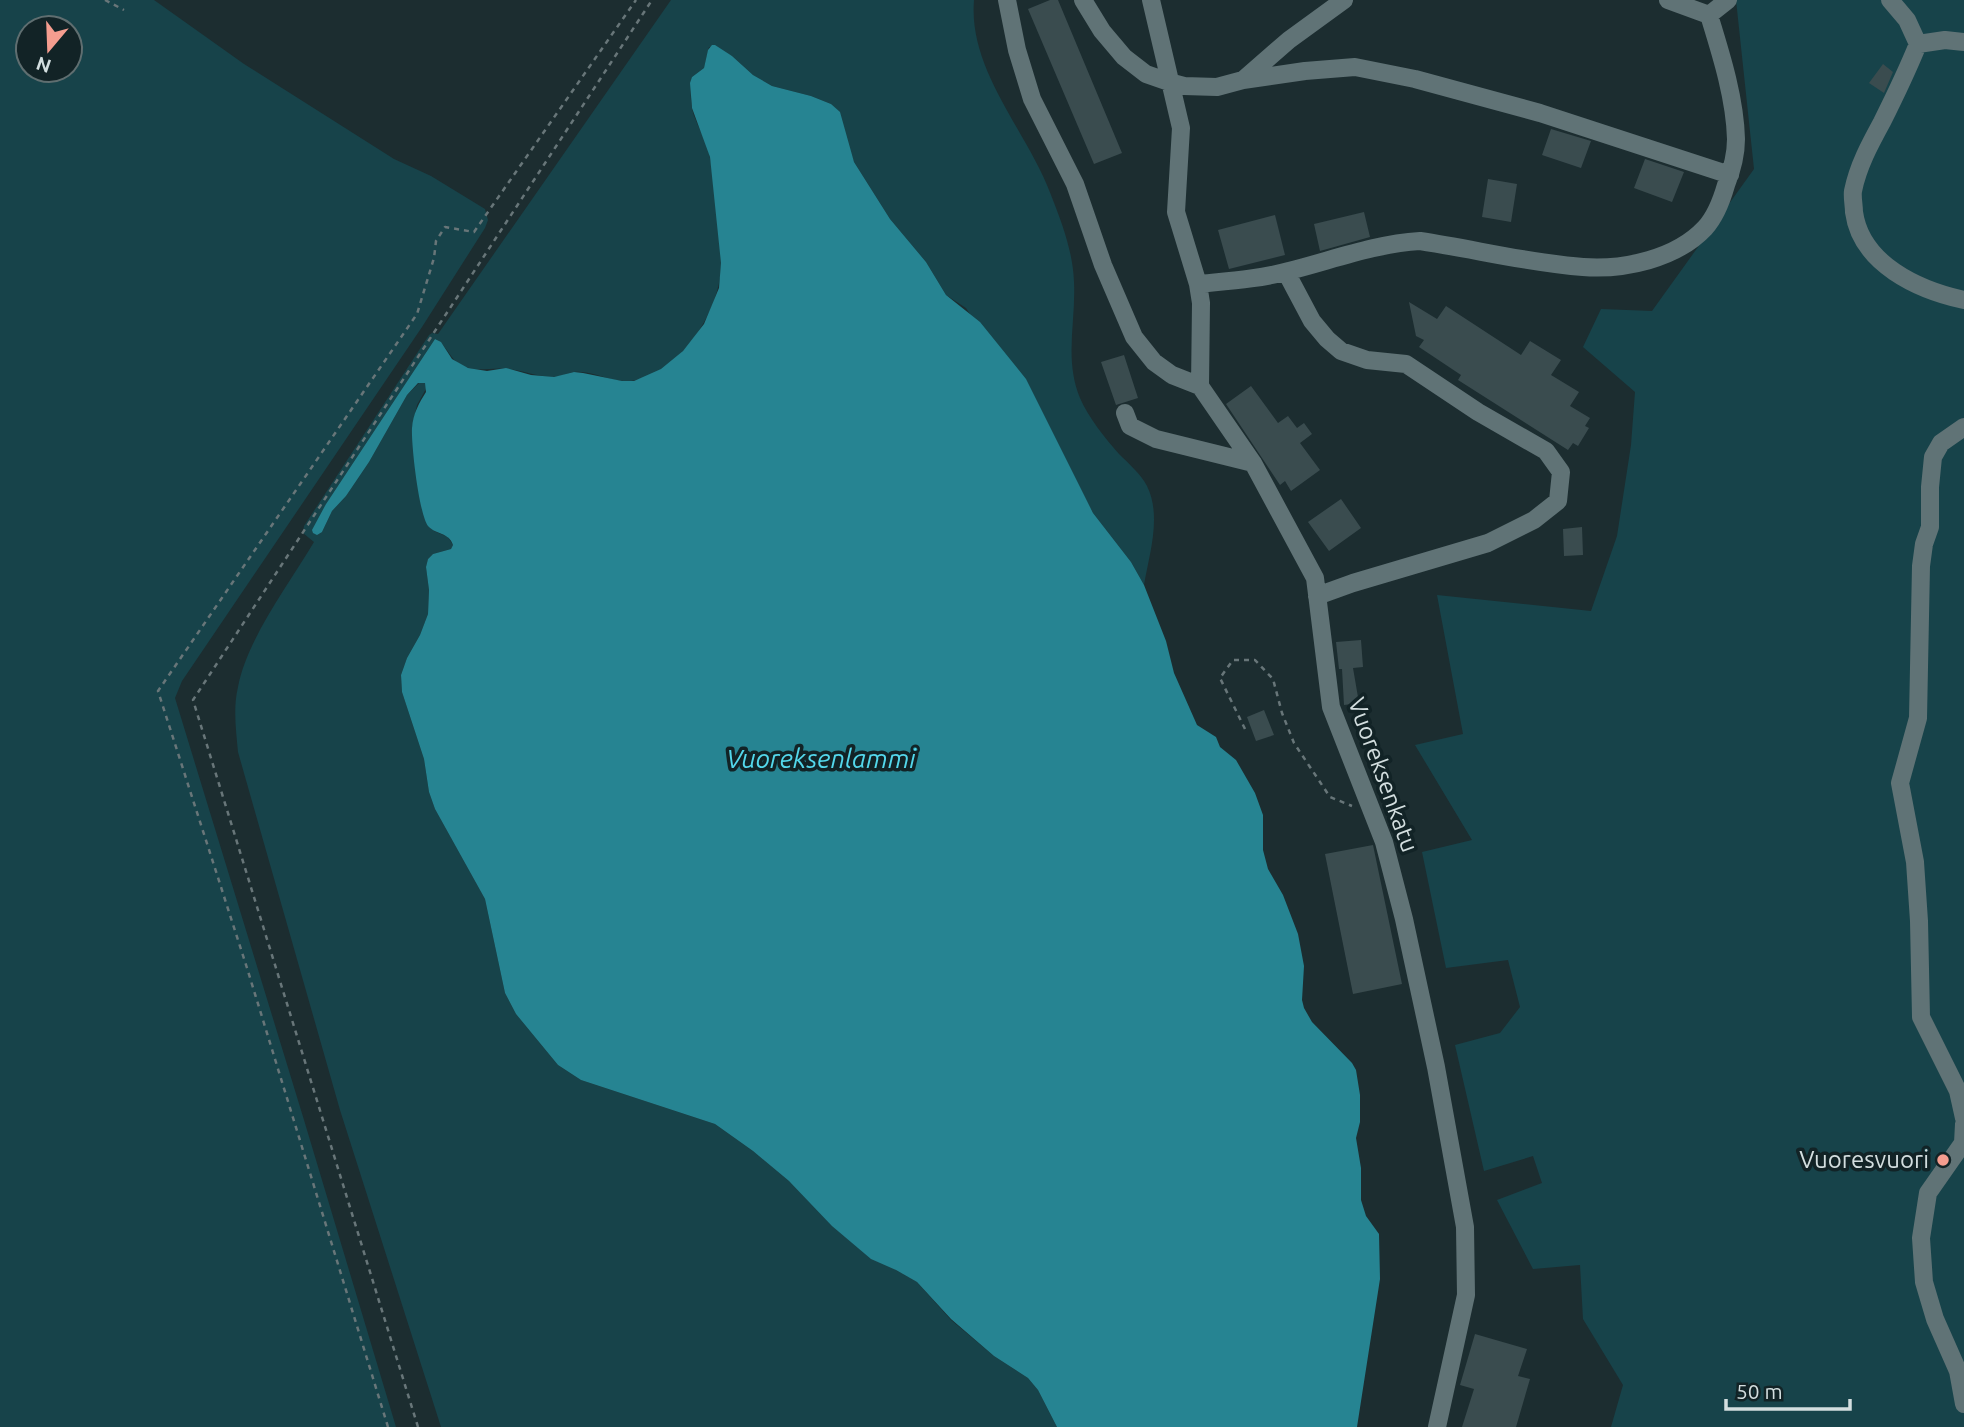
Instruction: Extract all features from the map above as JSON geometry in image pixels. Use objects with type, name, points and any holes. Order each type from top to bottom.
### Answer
[{"type":"street","points":[[1007,0],[1017,50],[1032,99],[1075,184],[1103,265],[1134,337],[1154,362],[1172,374],[1200,386],[1201,303],[1198,284],[1175,212],[1181,128],[1151,0]]},
{"type":"street","points":[[1083,0],[1102,31],[1124,57],[1146,74],[1169,82],[1184,86],[1217,87],[1243,80],[1305,71],[1355,67],[1415,79],[1540,113],[1730,174]]},
{"type":"street","points":[[1243,80],[1289,40],[1344,0]]},
{"type":"street","points":[[1668,0],[1709,15]]},
{"type":"street","points":[[1709,15],[1727,0]]},
{"type":"street","points":[[1890,0],[1907,20],[1918,44],[1861,163],[1852,194],[1856,224],[1870,249],[1898,273],[1931,291],[1964,300]]},
{"type":"street","points":[[1198,284],[1286,272],[1387,244],[1420,241],[1583,268],[1612,267],[1653,259],[1681,248],[1706,227],[1721,201],[1730,174],[1736,141],[1734,116],[1709,15]]},
{"type":"street","points":[[1918,44],[1945,40],[1964,42]]},
{"type":"street","points":[[1286,272],[1312,321],[1341,351],[1367,360],[1406,364],[1478,412],[1546,451],[1561,472],[1558,501],[1534,520],[1508,535],[1456,554],[1317,596]]},
{"type":"street","name":"Vuoreksenkatu","points":[[1200,386],[1253,463],[1315,578],[1331,707],[1384,842],[1404,919],[1436,1067],[1465,1227],[1466,1295],[1437,1427]]},
{"type":"street","points":[[1125,413],[1130,426],[1148,435],[1253,463]]},
{"type":"street","points":[[1964,426],[1941,443],[1933,457],[1930,527],[1921,566],[1918,718],[1900,783],[1915,862],[1921,1017],[1958,1091],[1964,1118]]},
{"type":"street","points":[[1964,1124],[1963,1143],[1928,1193],[1921,1238],[1924,1282],[1958,1371],[1964,1404]]},
{"type":"path","points":[[105,0],[124,10]]},
{"type":"path","points":[[388,1427],[247,968],[158,691],[417,314],[434,258],[436,241],[445,227],[474,232],[636,0]]},
{"type":"path","points":[[418,1427],[193,700],[652,0]]},
{"type":"path","points":[[1245,729],[1220,678],[1233,660],[1255,660],[1273,679],[1294,743],[1330,797],[1374,816]]},
{"type":"shaded area","points":[[0,0],[154,0],[244,64],[394,159],[431,176],[485,209],[488,220],[485,228],[422,327],[182,681],[175,698],[396,1427],[0,1427]]},
{"type":"shaded area","points":[[671,0],[974,0],[980,52],[1002,100],[1041,171],[1069,249],[1074,282],[1073,369],[1080,398],[1103,434],[1141,477],[1151,498],[1154,510],[1153,536],[1144,585],[1131,562],[1093,513],[1072,473],[966,308],[946,295],[926,262],[890,219],[854,162],[831,104],[772,86],[753,75],[732,56],[709,47],[704,68],[692,77],[691,98],[693,114],[708,147],[721,263],[714,300],[695,337],[666,366],[649,376],[631,381],[581,372],[553,377],[507,369],[470,368],[460,365],[435,339],[326,504],[322,532],[332,511],[346,496],[369,462],[407,395],[419,383],[425,383],[427,387],[417,405],[412,428],[434,531],[448,537],[453,545],[451,549],[433,554],[428,559],[428,614],[401,675],[402,692],[424,759],[429,792],[435,809],[485,899],[505,993],[516,1014],[558,1065],[581,1080],[715,1124],[753,1151],[896,1270],[917,1282],[951,1320],[994,1356],[1028,1378],[1038,1390],[1057,1427],[441,1427],[340,1110],[238,752],[235,719],[243,669],[259,631],[314,542],[303,533],[304,526],[429,335],[438,334]]},
{"type":"shaded area","points":[[1736,0],[1964,0],[1964,1427],[1611,1427],[1623,1385],[1583,1319],[1580,1265],[1533,1269],[1497,1200],[1542,1183],[1533,1156],[1484,1171],[1455,1045],[1500,1033],[1520,1007],[1508,960],[1446,968],[1422,852],[1472,840],[1415,745],[1463,734],[1437,595],[1591,611],[1617,536],[1631,445],[1635,392],[1583,347],[1601,309],[1652,311],[1754,169]]},
{"type":"water","name":"Vuoreksenlammi","points":[[712,45],[732,56],[753,75],[772,86],[811,96],[831,104],[840,112],[854,162],[890,219],[926,262],[946,295],[980,322],[1026,379],[1093,513],[1131,562],[1144,585],[1166,641],[1174,673],[1197,725],[1216,737],[1220,747],[1236,760],[1255,793],[1263,815],[1263,850],[1268,869],[1283,895],[1298,934],[1304,966],[1304,1008],[1312,1022],[1356,1070],[1360,1095],[1360,1122],[1356,1138],[1361,1168],[1361,1200],[1366,1216],[1379,1234],[1380,1279],[1357,1427],[1057,1427],[1038,1390],[1028,1378],[994,1356],[951,1319],[917,1282],[871,1259],[832,1226],[789,1181],[753,1151],[715,1124],[581,1080],[558,1065],[516,1014],[505,993],[485,899],[435,809],[429,792],[424,759],[402,692],[401,675],[428,614],[428,559],[433,554],[451,549],[453,545],[449,538],[428,526],[419,494],[412,428],[417,409],[426,392],[425,383],[418,383],[407,395],[369,462],[346,496],[332,511],[322,532],[317,535],[312,530],[326,504],[435,339],[441,342],[452,359],[468,368],[487,371],[506,368],[531,375],[554,377],[574,372],[622,381],[634,381],[661,369],[683,351],[704,324],[719,288],[721,263],[710,157],[692,108],[690,83],[692,77],[704,68],[708,50]]},
{"type":"building","points":[[1050,0],[1058,0],[1122,153],[1094,164],[1028,9]]},
{"type":"building","points":[[1883,64],[1893,72],[1884,93],[1869,83]]},
{"type":"building","points":[[1551,129],[1591,141],[1581,168],[1542,155]]},
{"type":"building","points":[[1645,159],[1684,172],[1672,202],[1634,188]]},
{"type":"building","points":[[1488,179],[1517,184],[1511,222],[1482,217]]},
{"type":"building","points":[[1364,212],[1370,237],[1320,251],[1314,224]]},
{"type":"building","points":[[1275,215],[1285,255],[1229,269],[1218,230]]},
{"type":"building","points":[[1409,302],[1437,319],[1446,306],[1521,355],[1530,341],[1561,360],[1551,375],[1579,392],[1570,406],[1590,418],[1585,426],[1589,428],[1578,446],[1573,443],[1568,450],[1458,380],[1461,375],[1419,347],[1424,340],[1416,336]]},
{"type":"building","points":[[1124,355],[1138,398],[1116,405],[1101,362]]},
{"type":"building","points":[[1251,386],[1278,423],[1288,416],[1297,428],[1304,423],[1312,434],[1300,443],[1320,470],[1291,491],[1285,481],[1280,485],[1226,404]]},
{"type":"building","points":[[1341,499],[1361,528],[1329,551],[1308,522]]},
{"type":"building","points":[[1582,527],[1583,555],[1564,556],[1563,529]]},
{"type":"building","points":[[1361,640],[1363,667],[1353,668],[1359,703],[1344,705],[1342,669],[1339,669],[1336,642]]},
{"type":"building","points":[[1264,710],[1274,735],[1256,741],[1247,717]]},
{"type":"building","points":[[1373,845],[1402,984],[1353,994],[1325,854]]},
{"type":"building","points":[[1475,1334],[1527,1349],[1518,1376],[1530,1379],[1516,1427],[1462,1427],[1474,1389],[1460,1385]]},
{"type":"place","name":"Vuoresvuori","points":[[1943,1160]]}]
